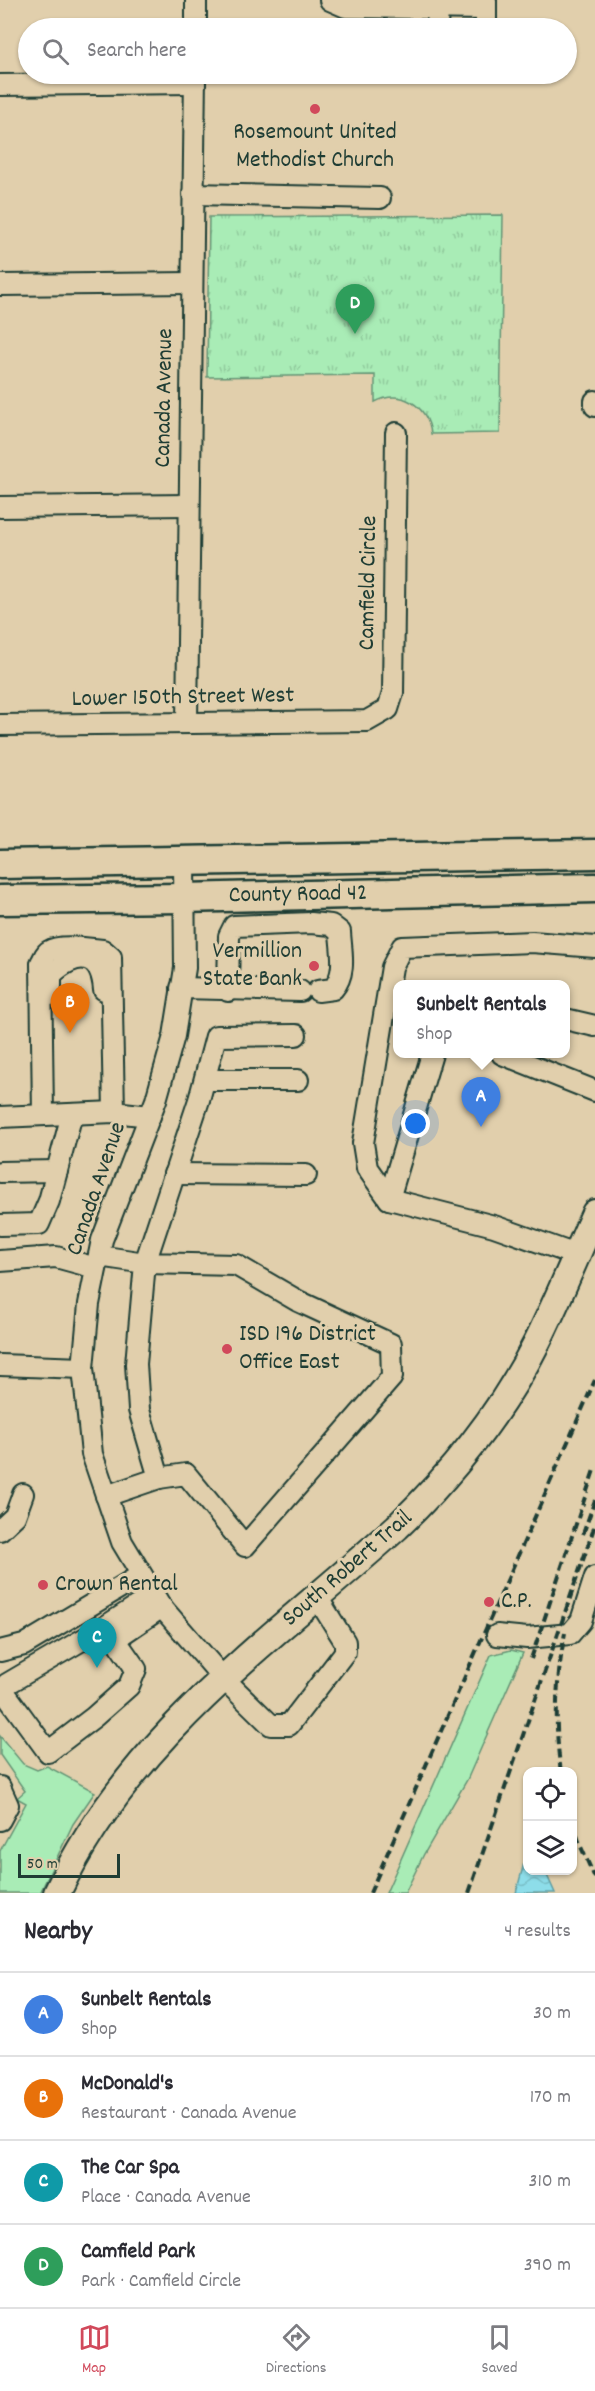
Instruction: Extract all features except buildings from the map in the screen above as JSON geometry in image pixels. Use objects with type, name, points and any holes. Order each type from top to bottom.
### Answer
[{"type":"highway","name":"County Road 42","points":[[0,866],[54,863],[595,854]]},
{"type":"highway","name":"County Road 42","points":[[0,900],[595,888]]},
{"type":"main road","name":"South Robert Trail","points":[[57,1893],[80,1846],[128,1778],[172,1727],[223,1678],[420,1505],[468,1451],[526,1362],[595,1213]]},
{"type":"street","points":[[196,0],[196,18]]},
{"type":"street","points":[[330,0],[346,7],[438,8],[486,12]]},
{"type":"street","points":[[438,8],[438,18]]},
{"type":"street","points":[[0,85],[28,84]]},
{"type":"street","name":"Canada Avenue","points":[[187,723],[195,84]]},
{"type":"street","points":[[194,194],[380,198]]},
{"type":"street","points":[[0,285],[192,283]]},
{"type":"street","points":[[595,401],[595,406]]},
{"type":"street","name":"Camfield Circle","points":[[367,721],[388,709],[393,693],[396,433]]},
{"type":"street","points":[[0,507],[189,505]]},
{"type":"street","name":"Lower 150th Street West","points":[[0,725],[367,721]]},
{"type":"street","name":"Canada Avenue","points":[[184,862],[184,968],[174,1036],[150,1116],[102,1240],[89,1304],[83,1368],[92,1454],[122,1542],[158,1601],[223,1678],[271,1725],[289,1725],[345,1652],[345,1642],[317,1597]]},
{"type":"street","points":[[182,988],[228,991],[333,989],[340,981],[342,972],[340,932],[332,925],[234,926],[229,936],[228,991]]},
{"type":"street","points":[[576,1255],[494,1226],[389,1199],[367,1168],[363,1143],[392,967],[402,947],[532,942],[595,946]]},
{"type":"street","points":[[43,1115],[41,963],[47,952],[52,949],[104,950],[111,957],[114,1112]]},
{"type":"street","points":[[570,1020],[595,1026]]},
{"type":"street","points":[[159,1478],[139,1410],[136,1364],[145,1263],[205,1080],[216,1036],[296,1035]]},
{"type":"street","points":[[389,1199],[431,1058]]},
{"type":"street","points":[[514,1058],[595,1091]]},
{"type":"street","points":[[205,1080],[298,1080]]},
{"type":"street","points":[[0,1117],[114,1112],[150,1116]]},
{"type":"street","points":[[0,1225],[39,1224],[49,1201],[72,1114]]},
{"type":"street","points":[[0,1172],[57,1171]]},
{"type":"street","points":[[174,1174],[306,1175]]},
{"type":"street","points":[[0,1261],[56,1257],[97,1262],[236,1265],[298,1301],[391,1344],[392,1377],[245,1546],[186,1474],[159,1478],[106,1496]]},
{"type":"street","points":[[0,1365],[83,1368]]},
{"type":"street","points":[[0,1530],[15,1516],[23,1494]]},
{"type":"street","points":[[0,1651],[24,1645],[141,1575]]},
{"type":"street","points":[[497,1635],[527,1638],[570,1634],[581,1621],[595,1577]]},
{"type":"street","points":[[111,1633],[136,1669],[129,1686],[48,1752],[5,1693],[7,1684],[111,1633],[158,1601]]},
{"type":"street","points":[[0,1787],[8,1805],[0,1820]]},
{"type":"green space","points":[[503,215],[500,433],[431,434],[425,415],[412,402],[394,397],[375,402],[375,375],[207,377],[209,217]]},
{"type":"green space","points":[[511,1650],[523,1653],[467,1780],[424,1854],[405,1893],[386,1893],[491,1655]]},
{"type":"green space","points":[[0,1736],[23,1764],[37,1770],[47,1766],[95,1792],[73,1824],[40,1893],[0,1893],[0,1851],[26,1803],[17,1798],[25,1791],[0,1755]]},
{"type":"water","points":[[523,1867],[523,1875],[547,1875],[555,1893],[516,1893]]},
{"type":"railway","points":[[370,1893],[595,1380]]},
{"type":"railway","points":[[531,1659],[595,1467]]},
{"type":"railway","points":[[583,1534],[595,1500]]},
{"type":"railway","points":[[469,1893],[595,1525]]},
{"type":"railway","points":[[560,1767],[557,1737],[557,1702],[565,1633]]},
{"type":"railway","points":[[577,1836],[595,1878]]},
{"type":"place","name":"Rosemount United Methodist Church","points":[[315,109]]},
{"type":"place","name":"Camfield Park","points":[[355,334]]},
{"type":"place","name":"Vermillion State Bank","points":[[314,966]]},
{"type":"place","name":"McDonald's","points":[[70,1033]]},
{"type":"place","name":"Sunbelt Rentals","points":[[481,1127]]},
{"type":"place","name":"ISD 196 District Office East","points":[[227,1349]]},
{"type":"place","name":"Crown Rental","points":[[43,1585]]},
{"type":"place","name":"C.P.","points":[[489,1602]]},
{"type":"place","name":"The Car Spa","points":[[97,1668]]}]
